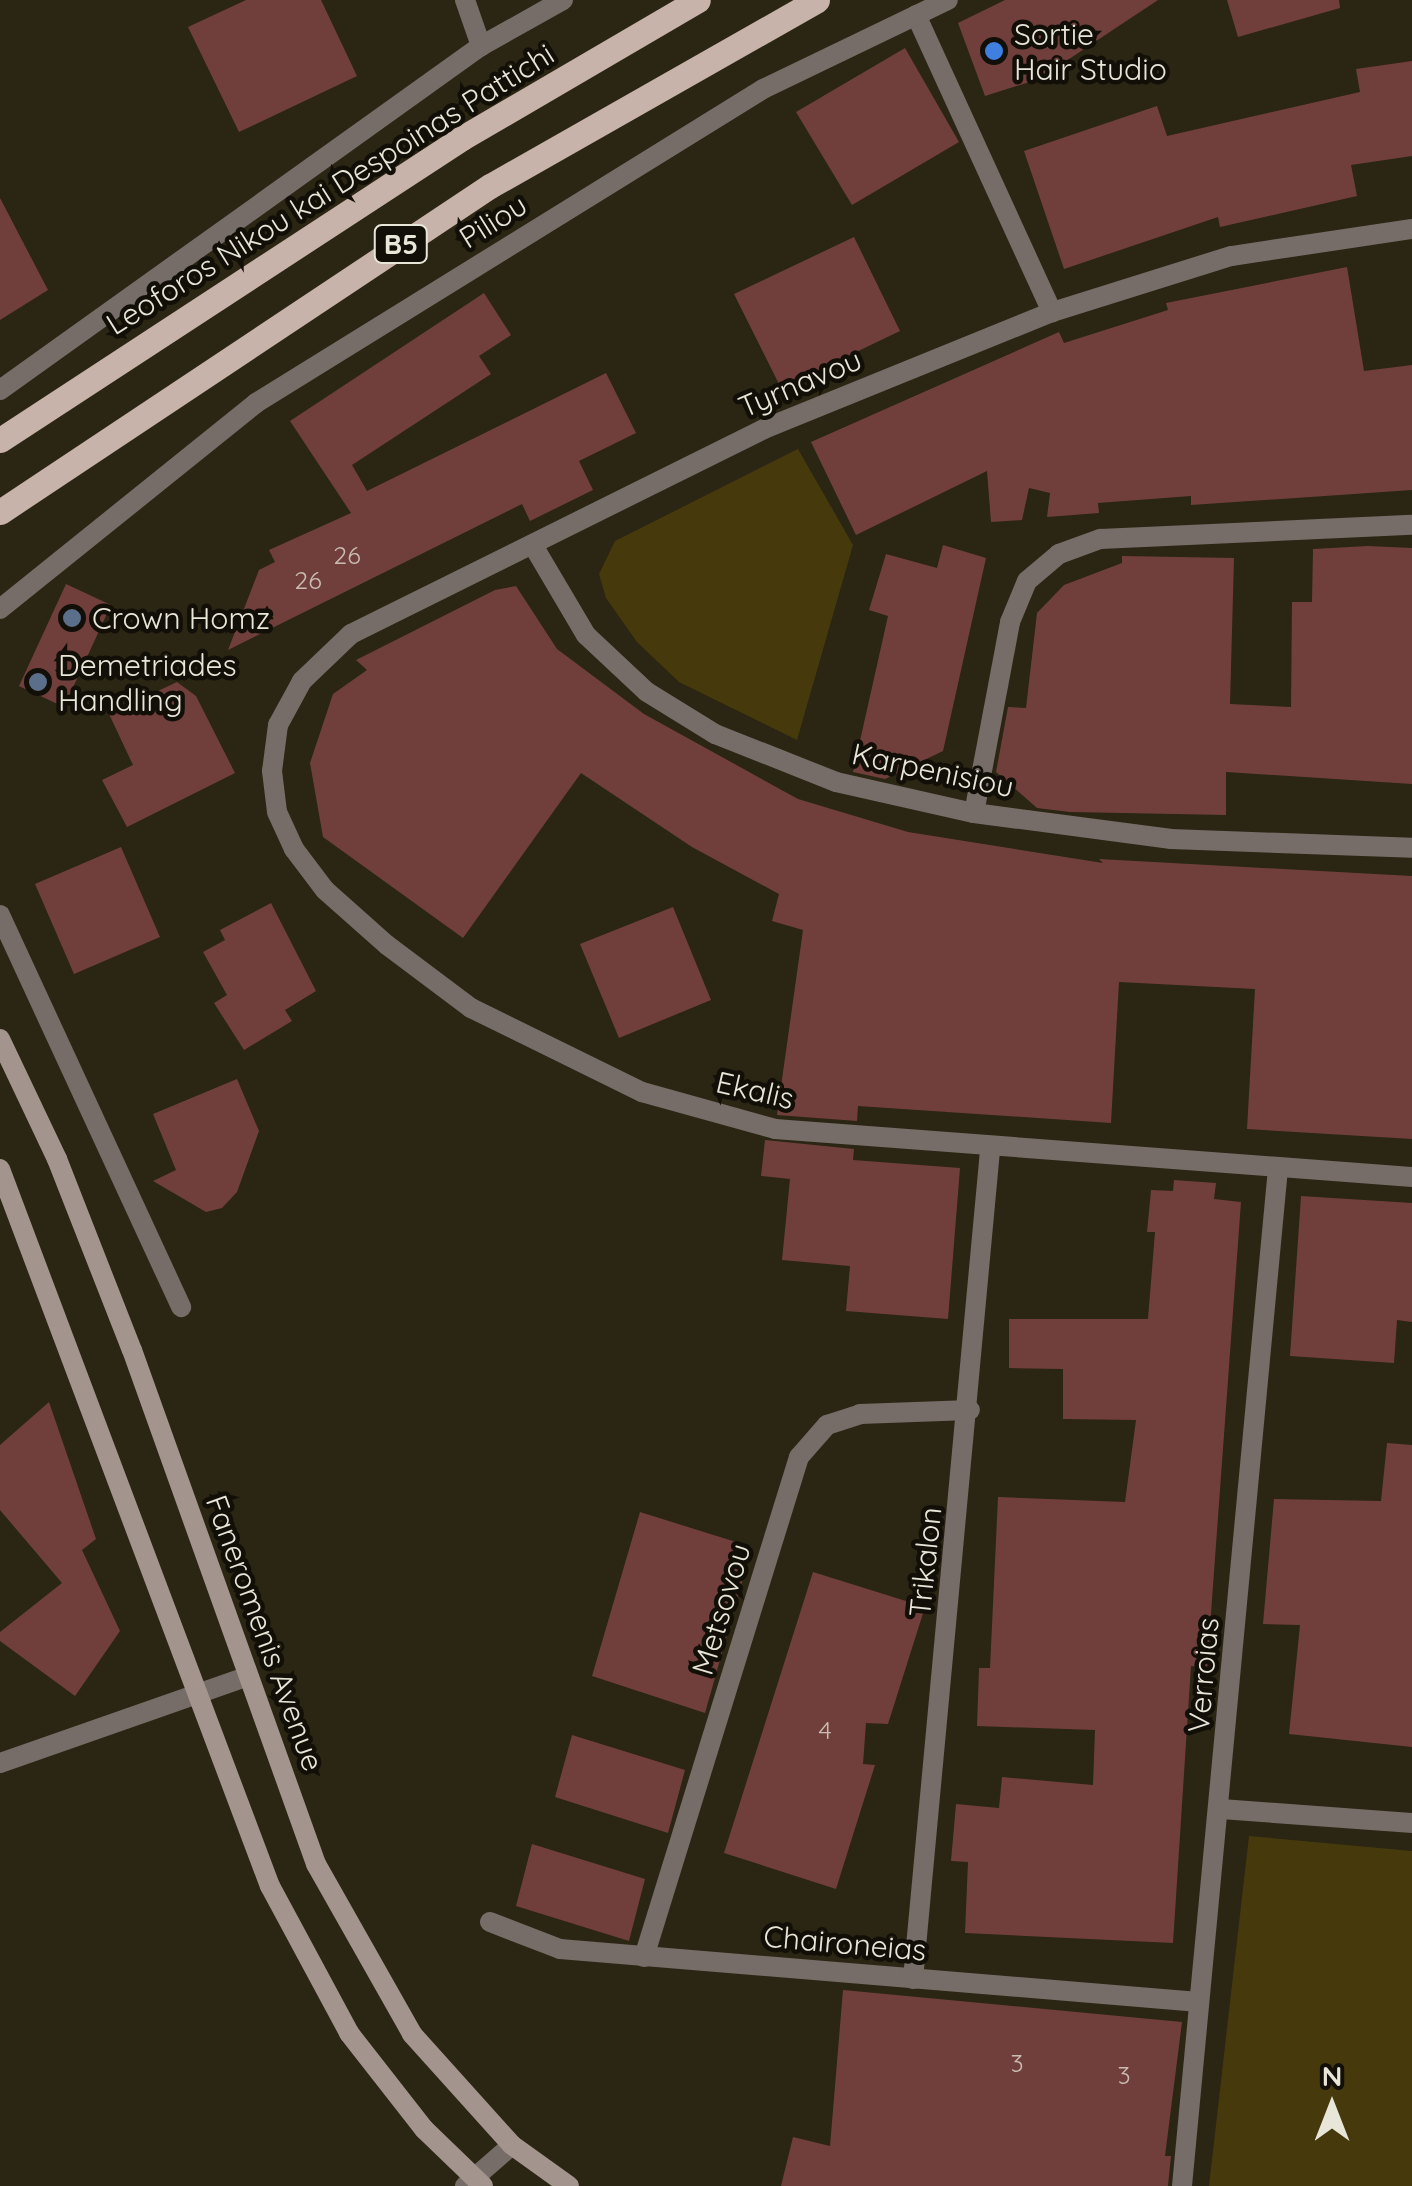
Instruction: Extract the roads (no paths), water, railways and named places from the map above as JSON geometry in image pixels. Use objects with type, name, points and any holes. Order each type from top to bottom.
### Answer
[{"type":"main road","name":"Leoforos Nikou kai Despoinas Pattichi","points":[[0,440],[462,138],[698,0]]},
{"type":"main road","name":"B5","points":[[0,512],[490,186],[817,0]]},
{"type":"main road","name":"Faneromenis Avenue","points":[[0,1040],[56,1159],[132,1350],[326,1881],[412,2034],[512,2145],[569,2186]]},
{"type":"main road","points":[[0,1169],[270,1886],[349,2033],[424,2129],[474,2184]]},
{"type":"street","points":[[466,0],[481,46]]},
{"type":"street","points":[[0,390],[481,46],[563,0]]},
{"type":"street","name":"Piliou","points":[[0,609],[256,404],[764,88],[948,0]]},
{"type":"street","points":[[916,15],[1052,312]]},
{"type":"street","name":"Tyrnavou","points":[[278,725],[302,681],[351,634],[534,547],[764,429],[1052,312],[1231,256],[1412,229]]},
{"type":"street","points":[[974,813],[1010,622],[1027,582],[1058,554],[1100,539],[1412,525]]},
{"type":"street","name":"Karpenisiou","points":[[534,547],[586,635],[647,692],[715,734],[836,782],[974,813],[1171,839],[1412,848]]},
{"type":"street","name":"Ekalis","points":[[278,725],[272,771],[277,812],[294,849],[326,890],[471,1008],[642,1092],[775,1129],[990,1150],[1412,1177]]},
{"type":"street","points":[[0,914],[181,1307]]},
{"type":"street","name":"Trikalon","points":[[913,1979],[970,1410],[990,1150]]},
{"type":"street","name":"Verroias","points":[[1182,2186],[1221,1809],[1278,1168]]},
{"type":"street","name":"Metsovou","points":[[644,1957],[799,1457],[827,1425],[860,1414],[970,1410]]},
{"type":"street","points":[[0,1764],[248,1676]]},
{"type":"street","points":[[1221,1809],[1412,1823]]},
{"type":"street","name":"Chaironeias","points":[[490,1922],[560,1949],[1200,2002]]},
{"type":"street","points":[[474,2184],[512,2145]]},
{"type":"place","name":"Sortie Hair Studio","points":[[994,51]]},
{"type":"place","name":"Crown Homz","points":[[72,618]]},
{"type":"place","name":"Demetriades Handling","points":[[38,682]]}]
